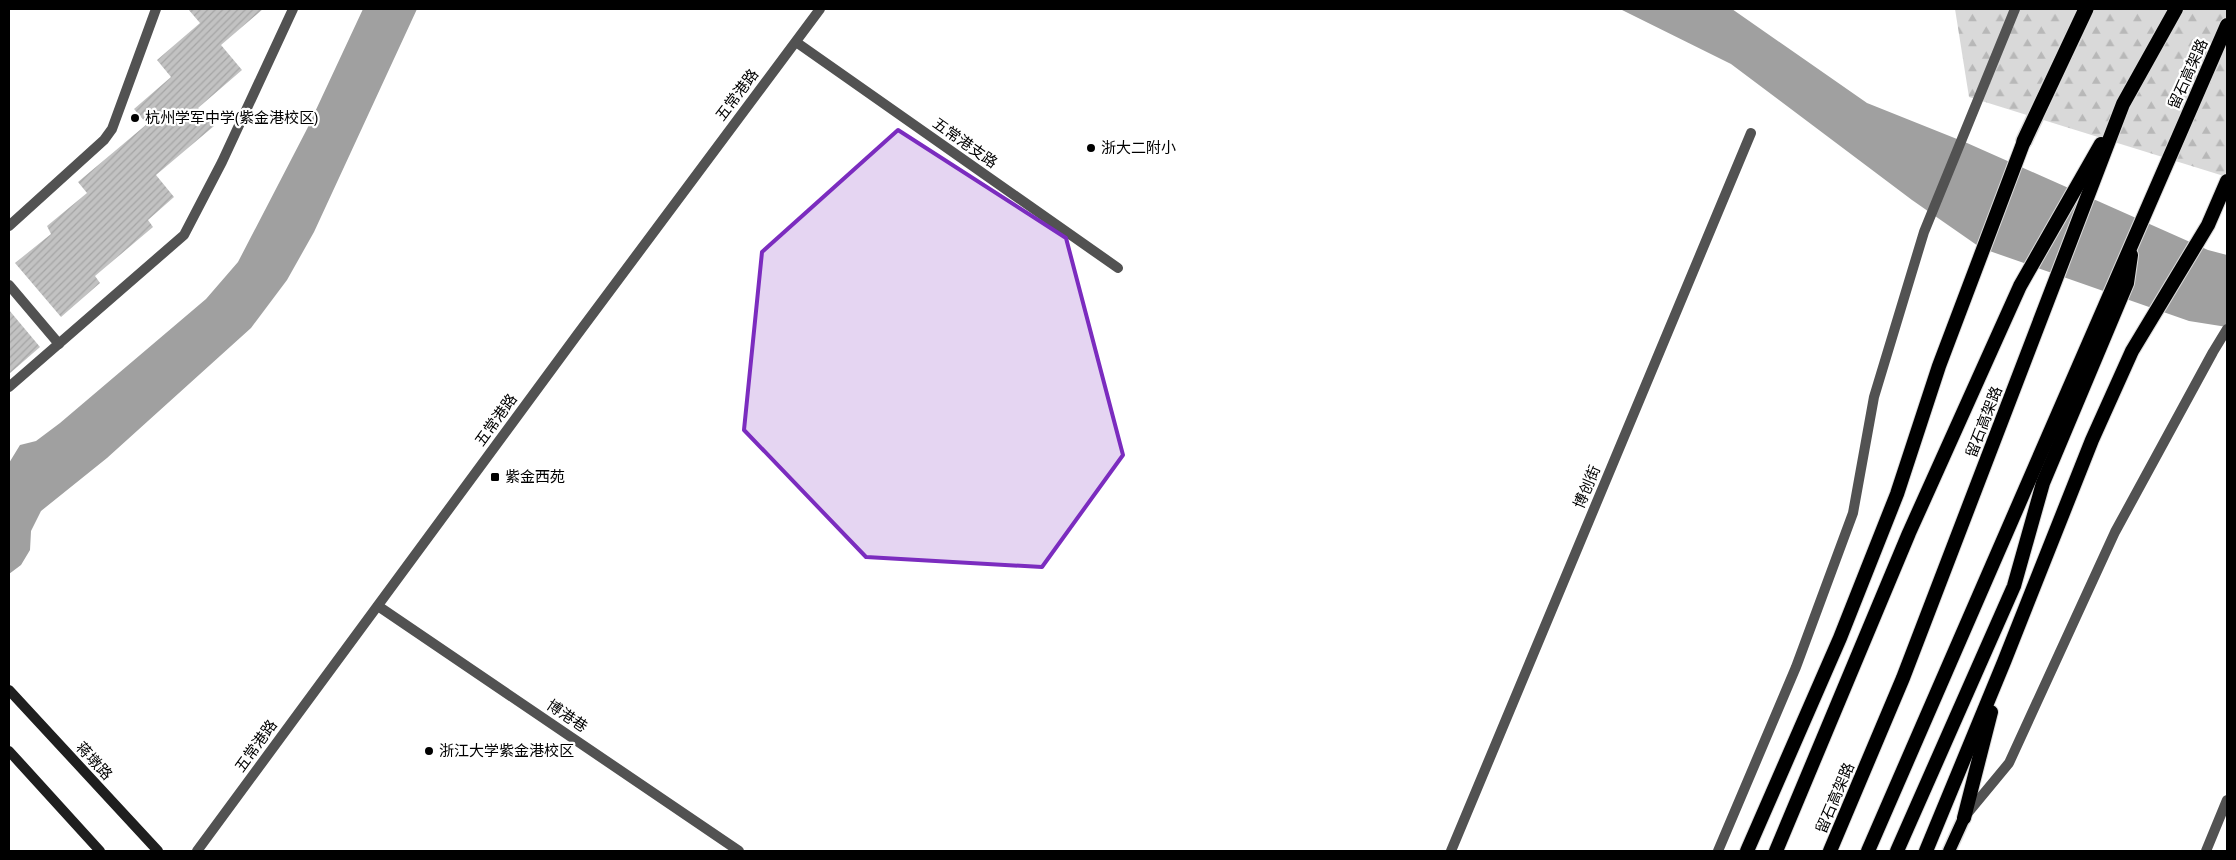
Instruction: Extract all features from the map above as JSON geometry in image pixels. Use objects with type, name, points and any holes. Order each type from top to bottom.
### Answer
[{"type":"highway","points":[[1747,851],[1844,629],[1897,494],[1939,366],[2024,141],[2086,9]]},
{"type":"highway","name":"留石高架路","points":[[1830,851],[1903,678],[2123,104],[2176,9]]},
{"type":"highway","name":"留石高架路","points":[[1868,851],[2227,25]]},
{"type":"highway","points":[[1776,851],[1910,533],[2020,286],[2123,104]]},
{"type":"highway","points":[[1926,851],[2004,662],[2092,440],[2132,350],[2208,225],[2227,181]]},
{"type":"highway","points":[[1897,851],[2014,586],[2043,483],[2127,283],[2134,236]]},
{"type":"highway","points":[[1964,818],[2004,662]]},
{"type":"main road","name":"蒋墩路","points":[[9,690],[158,851]]},
{"type":"main road","points":[[9,751],[100,851]]},
{"type":"main road","points":[[1949,851],[1964,818]]},
{"type":"street","points":[[9,226],[104,140],[112,129],[156,9]]},
{"type":"street","points":[[9,387],[184,235],[222,162],[293,9]]},
{"type":"street","name":"五常港路","points":[[197,851],[820,9]]},
{"type":"street","points":[[1718,851],[1796,667],[1853,513],[1874,397],[1924,232],[2015,9]]},
{"type":"street","name":"五常港支路","points":[[796,42],[1118,268]]},
{"type":"street","name":"博创街","points":[[1451,851],[1751,134]]},
{"type":"street","points":[[9,285],[59,344]]},
{"type":"street","points":[[1964,818],[2009,763],[2115,532],[2227,329]]},
{"type":"street","name":"博港巷","points":[[378,606],[739,851]]},
{"type":"street","points":[[2206,851],[2227,800]]},
{"type":"highlighted area","points":[[898,130],[1066,238],[1123,455],[1042,567],[866,557],[744,430],[762,252]]},
{"type":"green space","points":[[1955,9],[2227,9],[2227,177],[1969,97]]},
{"type":"shaded area","points":[[363,9],[417,9],[314,232],[287,280],[251,328],[107,458],[41,511],[31,531],[30,550],[21,565],[9,574],[9,463],[20,445],[36,441],[60,423],[206,299],[238,262],[307,129]]},
{"type":"shaded area","points":[[1620,9],[1732,9],[1867,103],[1967,143],[2208,250],[2227,255],[2227,327],[2189,321],[1981,248],[1912,200],[1731,64]]},
{"type":"building","points":[[188,9],[263,9],[221,45],[242,70],[198,108],[214,126],[156,175],[174,197],[148,220],[153,227],[95,276],[100,283],[61,317],[15,263],[51,234],[47,226],[87,193],[78,182],[147,124],[134,109],[171,77],[157,60],[200,23]]},
{"type":"building","points":[[9,310],[40,347],[9,374]]},
{"type":"place","name":"杭州学军中学(紫金港校区)","points":[[135,118]]},
{"type":"place","name":"浙大二附小","points":[[1091,148]]},
{"type":"place","name":"紫金西苑","points":[[495,477]]},
{"type":"place","name":"浙江大学紫金港校区","points":[[429,751]]}]
